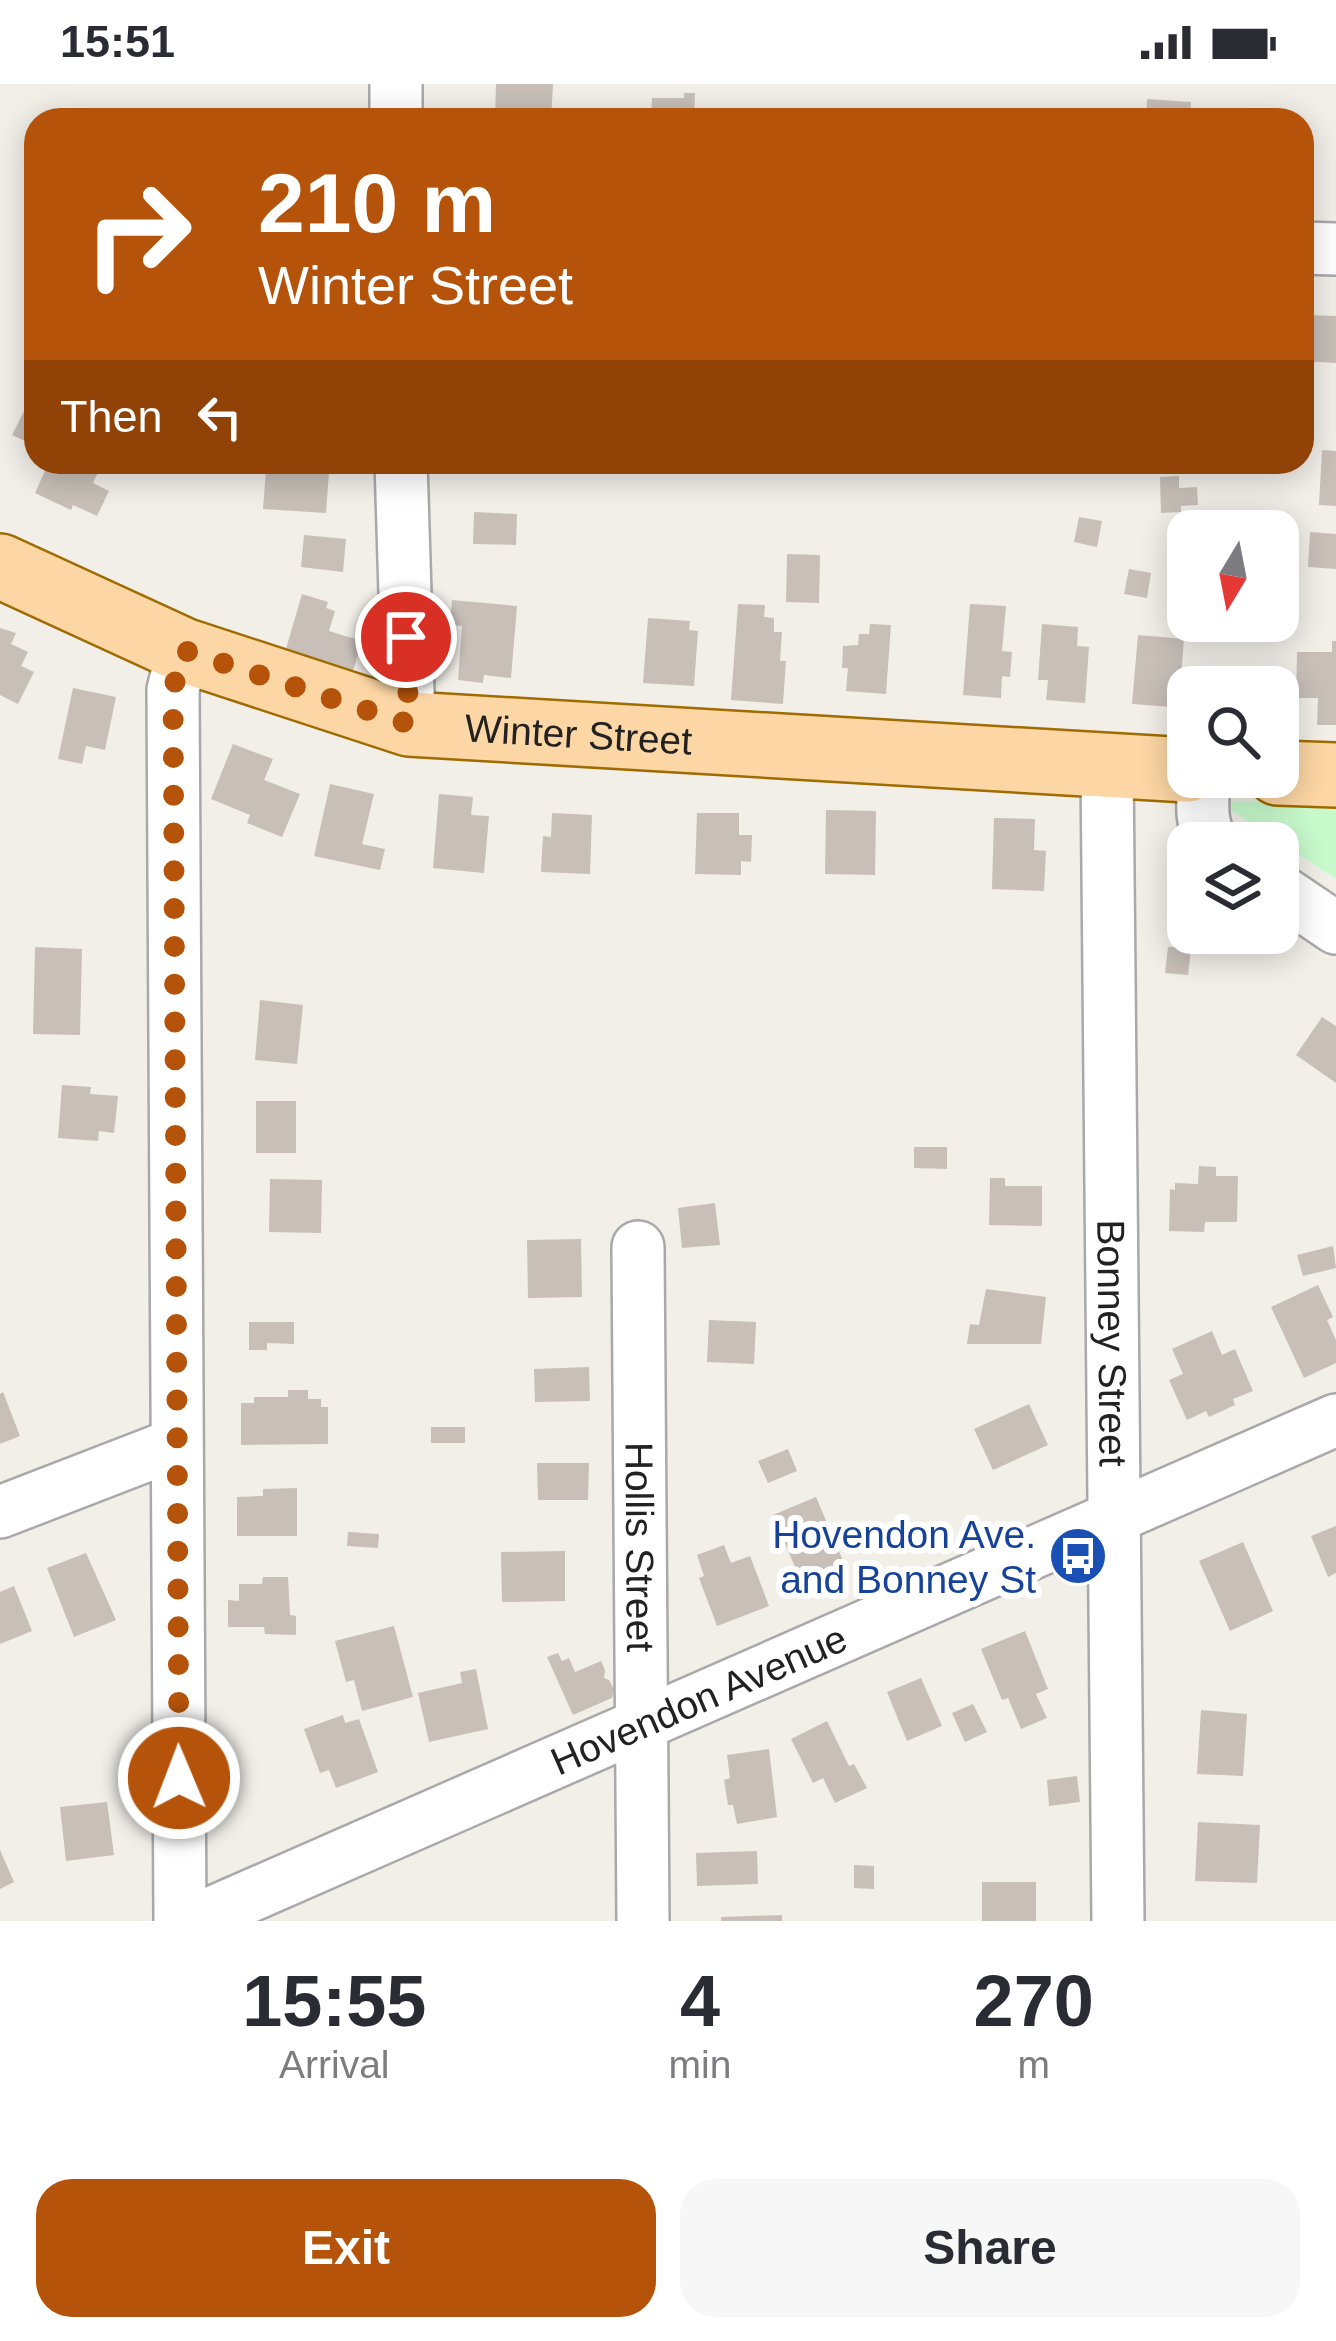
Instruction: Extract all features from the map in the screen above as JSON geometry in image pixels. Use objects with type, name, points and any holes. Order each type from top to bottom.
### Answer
[{"type":"main road","name":"Winter Street","points":[[0,566],[183,650],[409,724],[1167,769]]},
{"type":"main road","points":[[1299,774],[1336,775]]},
{"type":"street","points":[[401,474],[409,724]]},
{"type":"street","points":[[180,1921],[173,690],[183,650]]},
{"type":"street","name":"Bonney Street","points":[[1107,767],[1118,1921]]},
{"type":"street","points":[[1299,903],[1336,928]]},
{"type":"street","name":"Hollis Street","points":[[638,1247],[643,1921]]},
{"type":"street","name":"Hovendon Avenue","points":[[193,1921],[1336,1420]]},
{"type":"street","points":[[0,1512],[176,1444]]},
{"type":"green space","points":[[1217,801],[1336,805],[1336,879],[1299,855],[1299,822],[1249,822]]},
{"type":"building","points":[[496,84],[553,84],[552,108],[495,108]]},
{"type":"building","points":[[684,93],[695,93],[694,108],[652,108],[652,98],[684,98]]},
{"type":"building","points":[[1147,99],[1191,102],[1191,108],[1147,108]]},
{"type":"building","points":[[1314,315],[1336,316],[1336,363],[1314,362]]},
{"type":"building","points":[[24,411],[24,440],[12,435]]},
{"type":"building","points":[[1322,450],[1336,451],[1336,506],[1319,505]]},
{"type":"building","points":[[44,474],[97,474],[93,483],[109,491],[97,516],[35,493]]},
{"type":"building","points":[[266,474],[329,474],[326,513],[263,509]]},
{"type":"building","points":[[1179,476],[1179,488],[1197,487],[1198,505],[1161,513],[1160,477]]},
{"type":"building","points":[[474,512],[517,514],[516,545],[473,544]]},
{"type":"building","points":[[1079,517],[1102,521],[1097,547],[1074,542]]},
{"type":"building","points":[[1310,532],[1336,534],[1336,569],[1308,567]]},
{"type":"building","points":[[304,535],[346,539],[343,572],[301,567]]},
{"type":"building","points":[[787,554],[820,555],[819,603],[786,602]]},
{"type":"building","points":[[1129,569],[1151,573],[1147,598],[1124,594]]},
{"type":"building","points":[[302,594],[328,602],[326,608],[335,611],[329,631],[362,641],[348,687],[281,666]]},
{"type":"building","points":[[452,600],[517,606],[511,678],[484,675],[483,683],[458,680],[462,626],[450,625]]},
{"type":"building","points":[[738,604],[765,605],[764,617],[774,618],[774,632],[782,632],[783,704],[731,700]]},
{"type":"building","points":[[970,604],[1006,606],[1002,651],[1012,652],[1010,677],[1002,676],[1001,698],[963,695]]},
{"type":"building","points":[[648,618],[690,621],[689,630],[698,631],[694,686],[643,683]]},
{"type":"building","points":[[870,624],[891,625],[886,694],[846,691],[843,646],[858,645],[859,634],[869,634]]},
{"type":"building","points":[[1042,624],[1078,627],[1077,646],[1089,647],[1085,703],[1046,700],[1048,680],[1038,680]]},
{"type":"building","points":[[0,628],[16,633],[11,644],[28,652],[21,666],[34,672],[18,704],[0,695]]},
{"type":"building","points":[[1138,635],[1184,642],[1182,666],[1167,666],[1167,707],[1132,704]]},
{"type":"building","points":[[1332,641],[1336,641],[1336,725],[1317,725],[1318,698],[1299,698],[1297,652],[1332,652]]},
{"type":"building","points":[[73,688],[116,697],[105,750],[86,746],[82,764],[58,759]]},
{"type":"building","points":[[233,744],[273,759],[264,780],[300,794],[282,837],[247,823],[250,815],[211,799]]},
{"type":"building","points":[[330,784],[374,794],[362,844],[385,849],[380,870],[314,856]]},
{"type":"building","points":[[439,794],[473,797],[471,815],[489,816],[484,873],[433,868]]},
{"type":"building","points":[[826,810],[876,811],[875,875],[825,874]]},
{"type":"building","points":[[552,813],[592,815],[590,874],[541,872],[543,836],[551,837]]},
{"type":"building","points":[[697,813],[739,813],[739,835],[752,835],[751,862],[741,861],[741,875],[695,874]]},
{"type":"building","points":[[994,818],[1035,819],[1034,850],[1046,851],[1044,891],[992,889]]},
{"type":"building","points":[[35,947],[82,949],[80,1035],[33,1034]]},
{"type":"building","points":[[1167,954],[1190,954],[1188,975],[1165,973]]},
{"type":"building","points":[[260,1000],[303,1005],[297,1064],[255,1060]]},
{"type":"building","points":[[1322,1017],[1336,1026],[1336,1083],[1296,1055]]},
{"type":"building","points":[[62,1085],[91,1087],[90,1094],[118,1096],[114,1133],[99,1131],[98,1141],[58,1138]]},
{"type":"building","points":[[256,1101],[296,1101],[296,1153],[256,1153]]},
{"type":"building","points":[[914,1147],[947,1147],[947,1169],[914,1168]]},
{"type":"building","points":[[1199,1166],[1216,1167],[1216,1176],[1238,1176],[1237,1222],[1205,1222],[1204,1232],[1169,1231],[1170,1189],[1175,1190],[1175,1183],[1198,1184]]},
{"type":"building","points":[[990,1178],[1005,1178],[1005,1186],[1042,1186],[1042,1226],[989,1225]]},
{"type":"building","points":[[270,1179],[322,1180],[321,1233],[269,1232]]},
{"type":"building","points":[[715,1203],[720,1245],[682,1248],[678,1208]]},
{"type":"building","points":[[581,1239],[582,1297],[528,1298],[527,1240]]},
{"type":"building","points":[[1333,1246],[1336,1268],[1303,1276],[1297,1255]]},
{"type":"building","points":[[1318,1285],[1333,1317],[1327,1320],[1336,1340],[1336,1363],[1304,1378],[1271,1307]]},
{"type":"building","points":[[986,1289],[1046,1297],[1041,1344],[967,1344],[970,1324],[979,1325]]},
{"type":"building","points":[[709,1320],[756,1322],[754,1364],[707,1362]]},
{"type":"building","points":[[249,1322],[294,1322],[294,1344],[267,1343],[267,1350],[249,1350]]},
{"type":"building","points":[[1212,1331],[1222,1355],[1235,1349],[1253,1391],[1209,1417],[1206,1411],[1187,1420],[1169,1380],[1183,1374],[1172,1349]]},
{"type":"building","points":[[589,1367],[590,1401],[535,1402],[534,1369]]},
{"type":"building","points":[[288,1390],[308,1390],[308,1399],[321,1399],[321,1407],[328,1407],[328,1444],[241,1445],[241,1403],[254,1403],[254,1397],[288,1397]]},
{"type":"building","points":[[3,1392],[20,1436],[0,1444],[0,1394]]},
{"type":"building","points":[[1029,1404],[1048,1445],[993,1470],[974,1429]]},
{"type":"building","points":[[431,1427],[465,1427],[465,1443],[431,1443]]},
{"type":"building","points":[[788,1449],[797,1471],[768,1483],[758,1461]]},
{"type":"building","points":[[537,1463],[589,1463],[588,1500],[538,1500]]},
{"type":"building","points":[[297,1488],[297,1536],[237,1536],[237,1497],[263,1496],[263,1489]]},
{"type":"building","points":[[816,1497],[846,1568],[803,1586],[773,1515]]},
{"type":"building","points":[[1336,1526],[1336,1573],[1328,1577],[1311,1536]]},
{"type":"building","points":[[348,1532],[379,1534],[378,1548],[347,1546]]},
{"type":"building","points":[[1243,1542],[1273,1611],[1230,1631],[1199,1561]]},
{"type":"building","points":[[724,1545],[731,1563],[750,1556],[769,1606],[717,1626],[699,1578],[704,1576],[697,1555]]},
{"type":"building","points":[[565,1551],[565,1601],[502,1602],[501,1552]]},
{"type":"building","points":[[86,1553],[116,1620],[74,1637],[47,1568]]},
{"type":"building","points":[[263,1577],[288,1577],[296,1635],[265,1634],[264,1627],[228,1627],[228,1600],[239,1601],[239,1584],[262,1584]]},
{"type":"building","points":[[14,1586],[32,1631],[0,1644],[0,1592]]},
{"type":"building","points":[[394,1626],[413,1697],[362,1711],[354,1680],[346,1682],[335,1641]]},
{"type":"building","points":[[1025,1631],[1048,1689],[1036,1694],[1047,1718],[1021,1729],[1008,1698],[1002,1700],[981,1649]]},
{"type":"building","points":[[558,1653],[562,1661],[569,1658],[575,1672],[601,1661],[604,1678],[614,1689],[612,1698],[573,1715],[547,1657]]},
{"type":"building","points":[[476,1669],[488,1729],[429,1742],[418,1693],[462,1683],[460,1672]]},
{"type":"building","points":[[921,1678],[942,1726],[907,1741],[887,1692]]},
{"type":"building","points":[[973,1704],[987,1732],[965,1742],[952,1713]]},
{"type":"building","points":[[1201,1710],[1247,1714],[1243,1776],[1197,1774]]},
{"type":"building","points":[[343,1715],[345,1723],[359,1719],[378,1772],[336,1788],[329,1770],[320,1773],[304,1729]]},
{"type":"building","points":[[827,1721],[849,1766],[854,1764],[867,1788],[835,1803],[823,1778],[813,1783],[791,1739]]},
{"type":"building","points":[[769,1749],[777,1817],[737,1824],[724,1780],[730,1778],[727,1755]]},
{"type":"building","points":[[1077,1776],[1080,1802],[1049,1806],[1047,1780]]},
{"type":"building","points":[[107,1802],[114,1855],[66,1861],[60,1807]]},
{"type":"building","points":[[1198,1822],[1260,1825],[1257,1883],[1195,1881]]},
{"type":"building","points":[[0,1850],[14,1882],[0,1889]]},
{"type":"building","points":[[757,1851],[758,1884],[697,1886],[696,1853]]},
{"type":"building","points":[[854,1865],[874,1866],[874,1889],[854,1888]]},
{"type":"building","points":[[982,1882],[1036,1882],[1036,1921],[982,1921]]},
{"type":"building","points":[[782,1915],[782,1921],[721,1921],[721,1917]]},
{"type":"place","name":"Hovendon Ave. and Bonney St","points":[[1078,1556]]},
{"type":"route","points":[[179,1778],[173,690],[183,650],[409,724],[406,637]]}]
